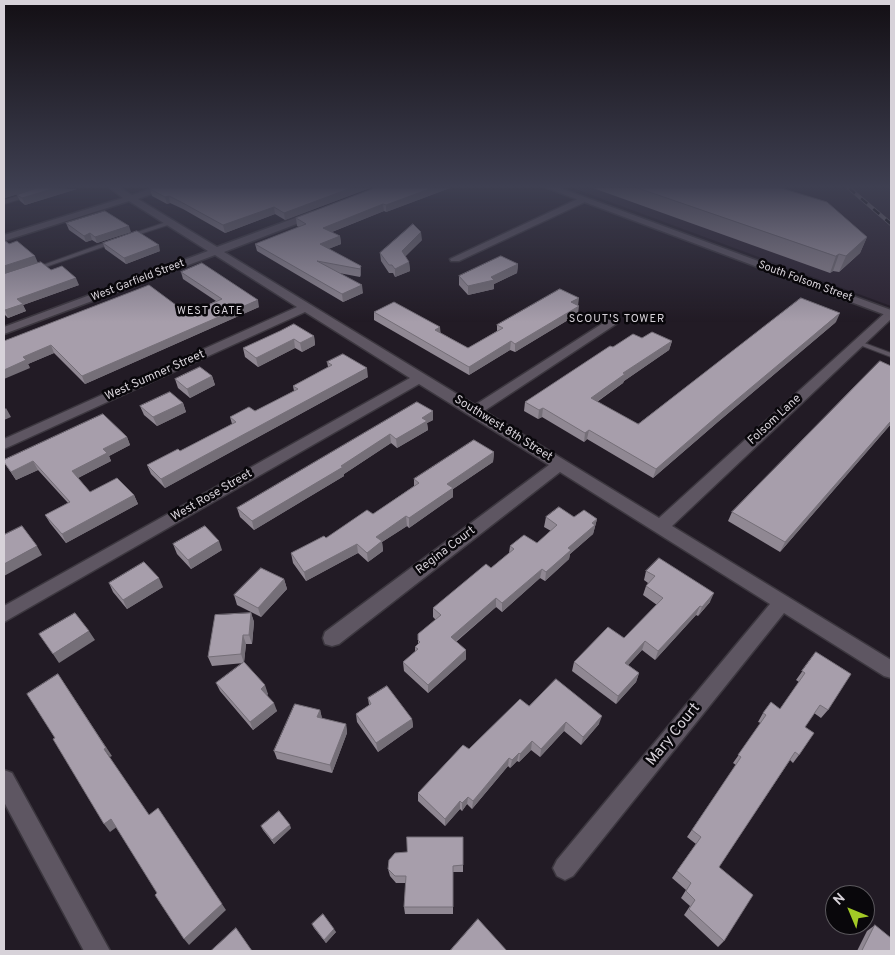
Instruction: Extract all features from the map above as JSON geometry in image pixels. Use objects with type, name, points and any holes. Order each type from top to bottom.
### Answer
[{"type":"street","points":[[4,238],[21,233]]},
{"type":"street","name":"Southwest 8th Street","points":[[185,233],[891,670]]},
{"type":"street","name":"West Garfield Street","points":[[4,331],[265,233]]},
{"type":"street","points":[[455,259],[512,233]]},
{"type":"street","name":"South Folsom Street","points":[[670,233],[891,314]]},
{"type":"street","name":"West Sumner Street","points":[[4,444],[306,307]]},
{"type":"street","name":"Folsom Lane","points":[[660,526],[891,314]]},
{"type":"street","points":[[475,411],[612,322]]},
{"type":"street","name":"West Rose Street","points":[[4,615],[420,378]]},
{"type":"street","name":"Regina Court","points":[[332,638],[560,464]]},
{"type":"street","name":"Mary Court","points":[[565,868],[782,602]]},
{"type":"street","points":[[4,781],[98,951]]},
{"type":"lane","points":[[31,270],[141,233]]},
{"type":"lane","points":[[859,343],[891,355]]},
{"type":"shaded area","points":[[693,233],[891,233],[891,306]]},
{"type":"building","points":[[79,233],[109,233],[95,237],[90,233],[84,236]]},
{"type":"building","points":[[133,233],[139,233],[159,245],[124,258],[103,243]]},
{"type":"building","points":[[284,233],[333,233],[340,236],[320,244],[361,266],[360,269],[317,261],[362,285],[342,294],[255,244]]},
{"type":"building","points":[[403,233],[420,233],[402,251],[409,262],[395,269],[392,265],[389,265],[380,253]]},
{"type":"building","points":[[768,233],[862,233],[867,237],[846,256],[839,254],[836,256]]},
{"type":"building","points":[[4,240],[9,244],[17,241],[35,256],[4,266]]},
{"type":"building","points":[[501,256],[518,264],[491,277],[494,280],[468,286],[459,276]]},
{"type":"building","points":[[41,262],[51,270],[62,266],[76,278],[17,299],[23,304],[4,310],[4,274]]},
{"type":"building","points":[[202,263],[258,300],[82,376],[51,345],[23,357],[26,360],[4,370],[4,341],[149,285],[188,314],[222,299],[181,272]]},
{"type":"building","points":[[560,289],[579,298],[571,302],[579,306],[515,344],[511,341],[469,367],[374,312],[394,302],[440,327],[435,330],[468,348],[503,328],[497,325]]},
{"type":"building","points":[[801,298],[840,313],[656,469],[589,430],[585,433],[543,408],[539,410],[525,402],[610,346],[613,347],[633,334],[642,338],[652,332],[672,341],[623,373],[625,374],[591,398],[638,424]]},
{"type":"building","points":[[294,324],[314,336],[300,343],[294,339],[256,358],[243,348],[280,331]]},
{"type":"building","points":[[343,354],[367,368],[161,479],[147,465],[178,449],[180,451],[236,422],[230,417],[249,407],[255,411],[298,389],[293,386],[332,365],[327,362]]},
{"type":"building","points":[[880,361],[891,366],[891,421],[785,542],[732,512]]},
{"type":"building","points":[[200,367],[212,376],[187,389],[175,379]]},
{"type":"building","points":[[170,392],[183,403],[153,417],[140,406]]},
{"type":"building","points":[[417,402],[433,411],[422,418],[427,421],[396,439],[390,434],[341,466],[343,467],[252,521],[237,508]]},
{"type":"building","points":[[103,414],[127,437],[103,449],[107,453],[72,471],[90,492],[117,478],[134,495],[62,534],[45,515],[70,502],[33,461],[11,472],[4,460]]},
{"type":"building","points":[[474,440],[494,452],[447,484],[453,488],[409,518],[406,516],[376,537],[382,541],[367,553],[357,544],[304,572],[291,553],[324,536],[326,538],[367,510],[373,514],[419,483],[414,479]]},
{"type":"building","points":[[559,507],[574,517],[584,510],[597,519],[592,523],[595,525],[568,548],[571,550],[546,572],[542,569],[502,603],[496,598],[451,637],[466,650],[428,685],[403,662],[418,649],[415,647],[420,642],[418,634],[441,615],[433,608],[486,564],[491,568],[514,549],[510,546],[524,535],[537,543],[557,525],[546,517]]},
{"type":"building","points":[[22,526],[37,546],[4,564],[4,535]]},
{"type":"building","points":[[205,526],[219,541],[188,560],[173,544]]},
{"type":"building","points":[[659,558],[714,593],[658,651],[645,641],[625,663],[639,673],[618,696],[574,662],[608,627],[624,638],[663,598],[646,586],[655,576],[646,571]]},
{"type":"building","points":[[144,562],[159,578],[123,600],[109,583]]},
{"type":"building","points":[[261,568],[284,579],[258,608],[234,595]]},
{"type":"building","points":[[75,613],[89,631],[53,654],[39,634]]},
{"type":"building","points":[[251,613],[249,635],[243,635],[241,654],[208,657],[215,615]]},
{"type":"building","points":[[816,652],[851,674],[828,710],[820,705],[805,727],[814,733],[799,755],[795,752],[719,867],[753,895],[724,941],[689,909],[695,900],[686,891],[691,883],[677,871],[701,837],[692,830],[741,757],[738,755],[766,715],[763,713],[771,702],[780,709],[805,673],[802,671]]},
{"type":"building","points":[[244,662],[265,685],[261,689],[274,703],[250,722],[216,683]]},
{"type":"building","points":[[58,674],[106,748],[104,749],[149,815],[158,808],[222,904],[184,939],[155,895],[157,893],[111,819],[104,824],[53,739],[55,738],[27,694]]},
{"type":"building","points":[[556,679],[602,716],[583,737],[566,722],[541,749],[532,741],[512,760],[509,758],[473,801],[468,797],[462,803],[460,801],[445,819],[418,793],[463,745],[469,749],[520,699],[529,706]]},
{"type":"building","points":[[387,686],[412,719],[376,743],[356,714],[371,704],[368,698]]},
{"type":"building","points":[[295,704],[320,710],[317,717],[346,724],[330,765],[274,751]]},
{"type":"building","points":[[279,811],[290,825],[272,840],[261,826]]},
{"type":"building","points":[[407,837],[463,837],[463,865],[453,866],[453,907],[404,907],[406,876],[395,876],[388,869],[389,860],[395,853],[407,852]]},
{"type":"building","points":[[323,914],[334,929],[324,940],[312,924]]},
{"type":"building","points":[[478,919],[507,951],[450,951]]},
{"type":"building","points":[[875,925],[891,938],[891,951],[862,951],[870,935],[875,935]]},
{"type":"building","points":[[236,928],[252,951],[211,951]]},
{"type":"district","name":"WEST GATE","points":[[210,312]]},
{"type":"district","name":"SCOUT'S TOWER","points":[[617,320]]}]
